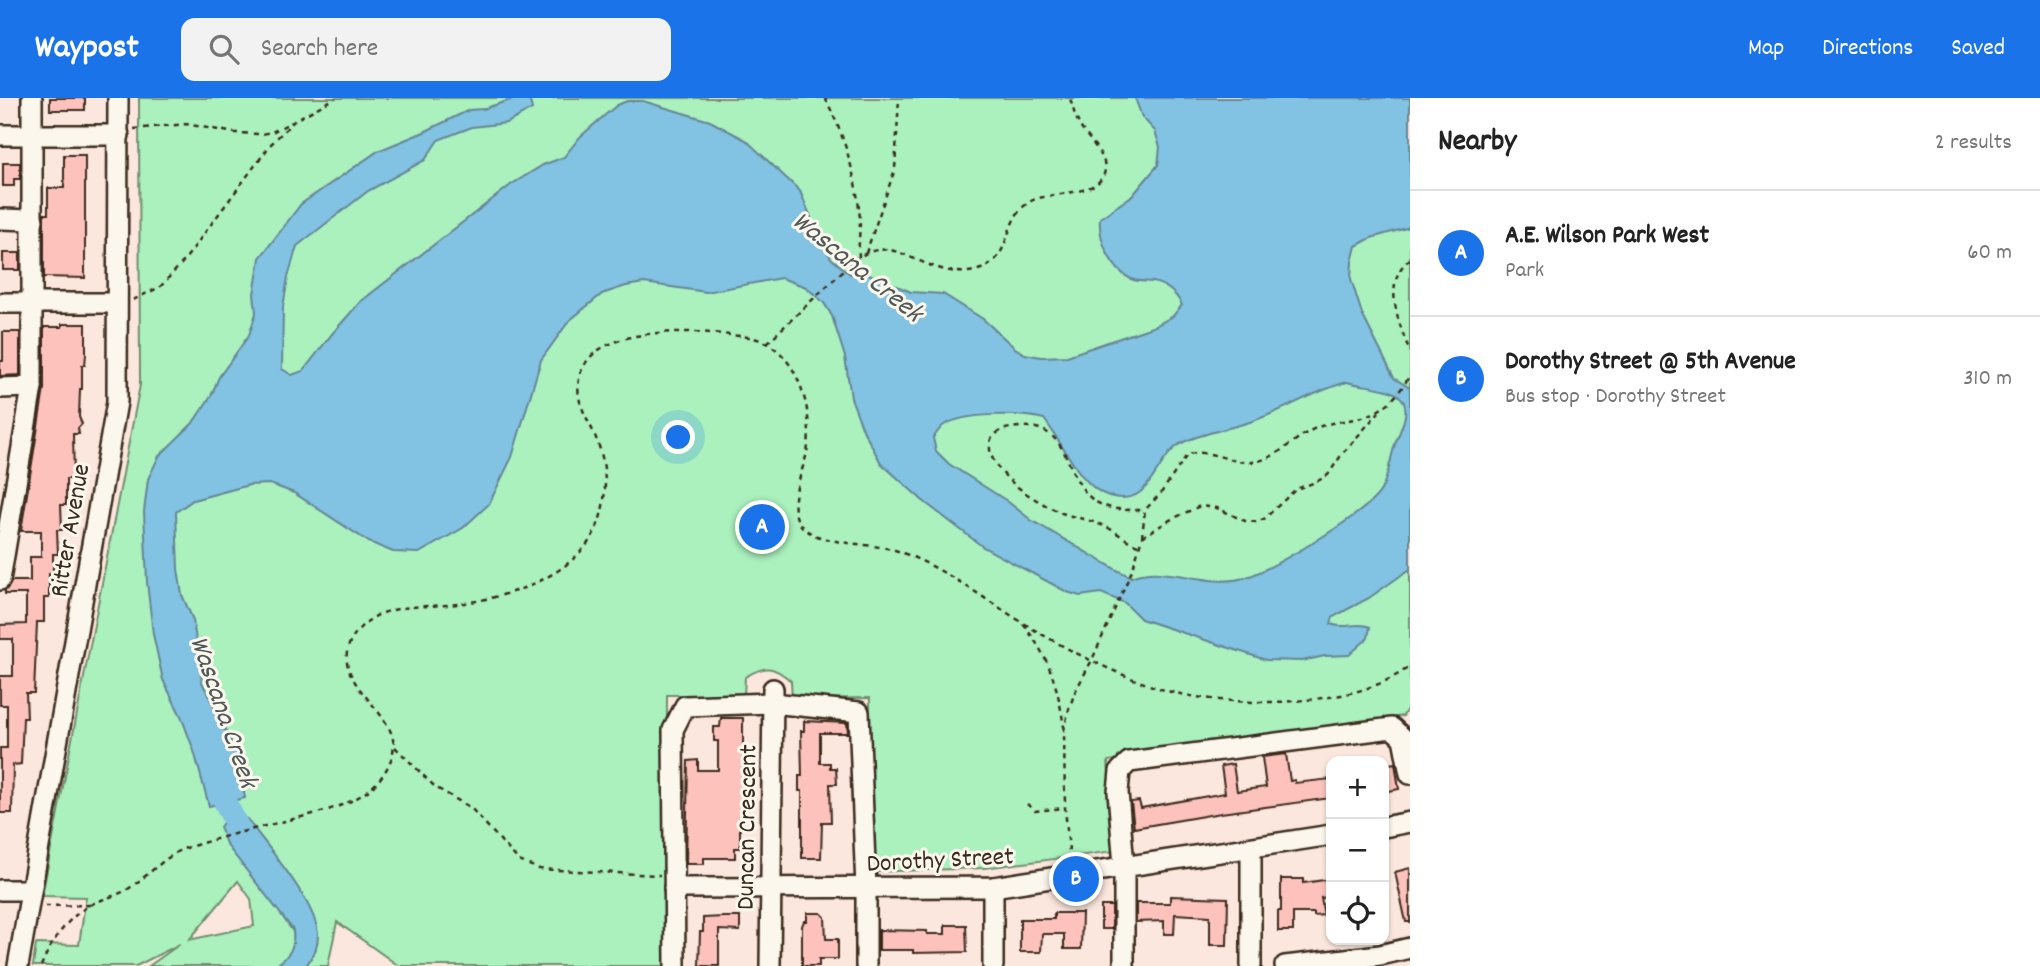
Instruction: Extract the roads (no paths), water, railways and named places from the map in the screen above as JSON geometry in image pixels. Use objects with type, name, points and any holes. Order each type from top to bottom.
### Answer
[{"type":"street","points":[[0,580],[32,387],[32,98]]},
{"type":"street","name":"Ritter Avenue","points":[[18,966],[117,402],[118,98]]},
{"type":"street","points":[[0,135],[118,132]]},
{"type":"street","points":[[0,219],[33,219]]},
{"type":"street","points":[[0,303],[116,303]]},
{"type":"street","points":[[0,388],[32,387]]},
{"type":"street","points":[[675,966],[673,730],[685,706],[773,696],[859,712],[866,889],[866,966]]},
{"type":"street","name":"Duncan Crescent","points":[[770,966],[773,696]]},
{"type":"street","points":[[1124,966],[1124,866],[1118,792],[1120,771],[1129,762],[1392,728],[1403,738],[1410,774]]},
{"type":"street","points":[[1389,826],[1410,822]]},
{"type":"street","name":"Dorothy Street","points":[[674,882],[770,888],[993,887],[1326,836]]},
{"type":"street","points":[[1251,848],[1251,966]]},
{"type":"street","points":[[993,887],[993,966]]},
{"type":"street","points":[[0,890],[28,899]]},
{"type":"street","points":[[1285,966],[1380,961],[1410,948]]},
{"type":"water","points":[[516,98],[529,98],[532,109],[507,123],[472,127],[438,140],[425,160],[368,191],[297,246],[283,307],[282,369],[292,375],[303,371],[360,302],[512,184],[543,165],[564,157],[580,137],[598,121],[617,105],[627,101],[643,101],[710,121],[746,140],[800,191],[831,258],[850,274],[869,274],[911,292],[943,294],[983,319],[1015,348],[1025,354],[1041,357],[1067,356],[1155,326],[1173,316],[1182,305],[1166,287],[1153,282],[1134,280],[1117,268],[1107,253],[1101,235],[1100,218],[1133,195],[1158,165],[1160,147],[1155,131],[1142,117],[1135,98],[1410,98],[1410,227],[1371,238],[1356,246],[1351,279],[1362,314],[1394,378],[1410,388],[1410,569],[1369,598],[1333,617],[1331,624],[1336,626],[1370,627],[1368,638],[1349,655],[1302,661],[1266,660],[1141,619],[1125,603],[1101,593],[1080,596],[1067,592],[983,547],[922,500],[881,463],[864,432],[851,398],[845,357],[832,316],[824,303],[806,287],[781,278],[706,292],[644,283],[626,286],[602,294],[569,321],[541,360],[512,457],[489,504],[463,528],[419,553],[393,552],[369,542],[294,493],[270,484],[249,485],[193,500],[176,512],[178,569],[182,595],[193,620],[202,682],[238,756],[245,798],[209,806],[194,751],[163,680],[153,634],[147,582],[144,512],[148,479],[159,456],[192,424],[211,396],[219,377],[249,335],[256,313],[254,294],[260,258],[301,204],[378,151],[469,110],[483,109]],"holes":[[[1347,382],[1391,392],[1402,399],[1404,404],[1404,419],[1381,490],[1359,512],[1298,552],[1260,572],[1233,580],[1218,581],[1159,573],[1131,577],[1031,520],[1007,501],[949,464],[936,451],[933,438],[944,425],[966,418],[1007,415],[1044,419],[1090,484],[1109,496],[1123,498],[1134,496],[1143,490],[1169,454],[1184,442],[1253,421]]]},
{"type":"water","points":[[237,814],[247,819],[290,875],[310,908],[318,936],[316,948],[306,966],[276,966],[290,951],[293,930],[226,844],[220,827],[227,817]]},
{"type":"waterway","name":"Wascana Creek","points":[[217,773],[225,802],[245,841]]},
{"type":"place","name":"A.E. Wilson Park West","points":[[762,527]]},
{"type":"place","name":"Dorothy Street @ 5th Avenue","points":[[1076,879]]}]
